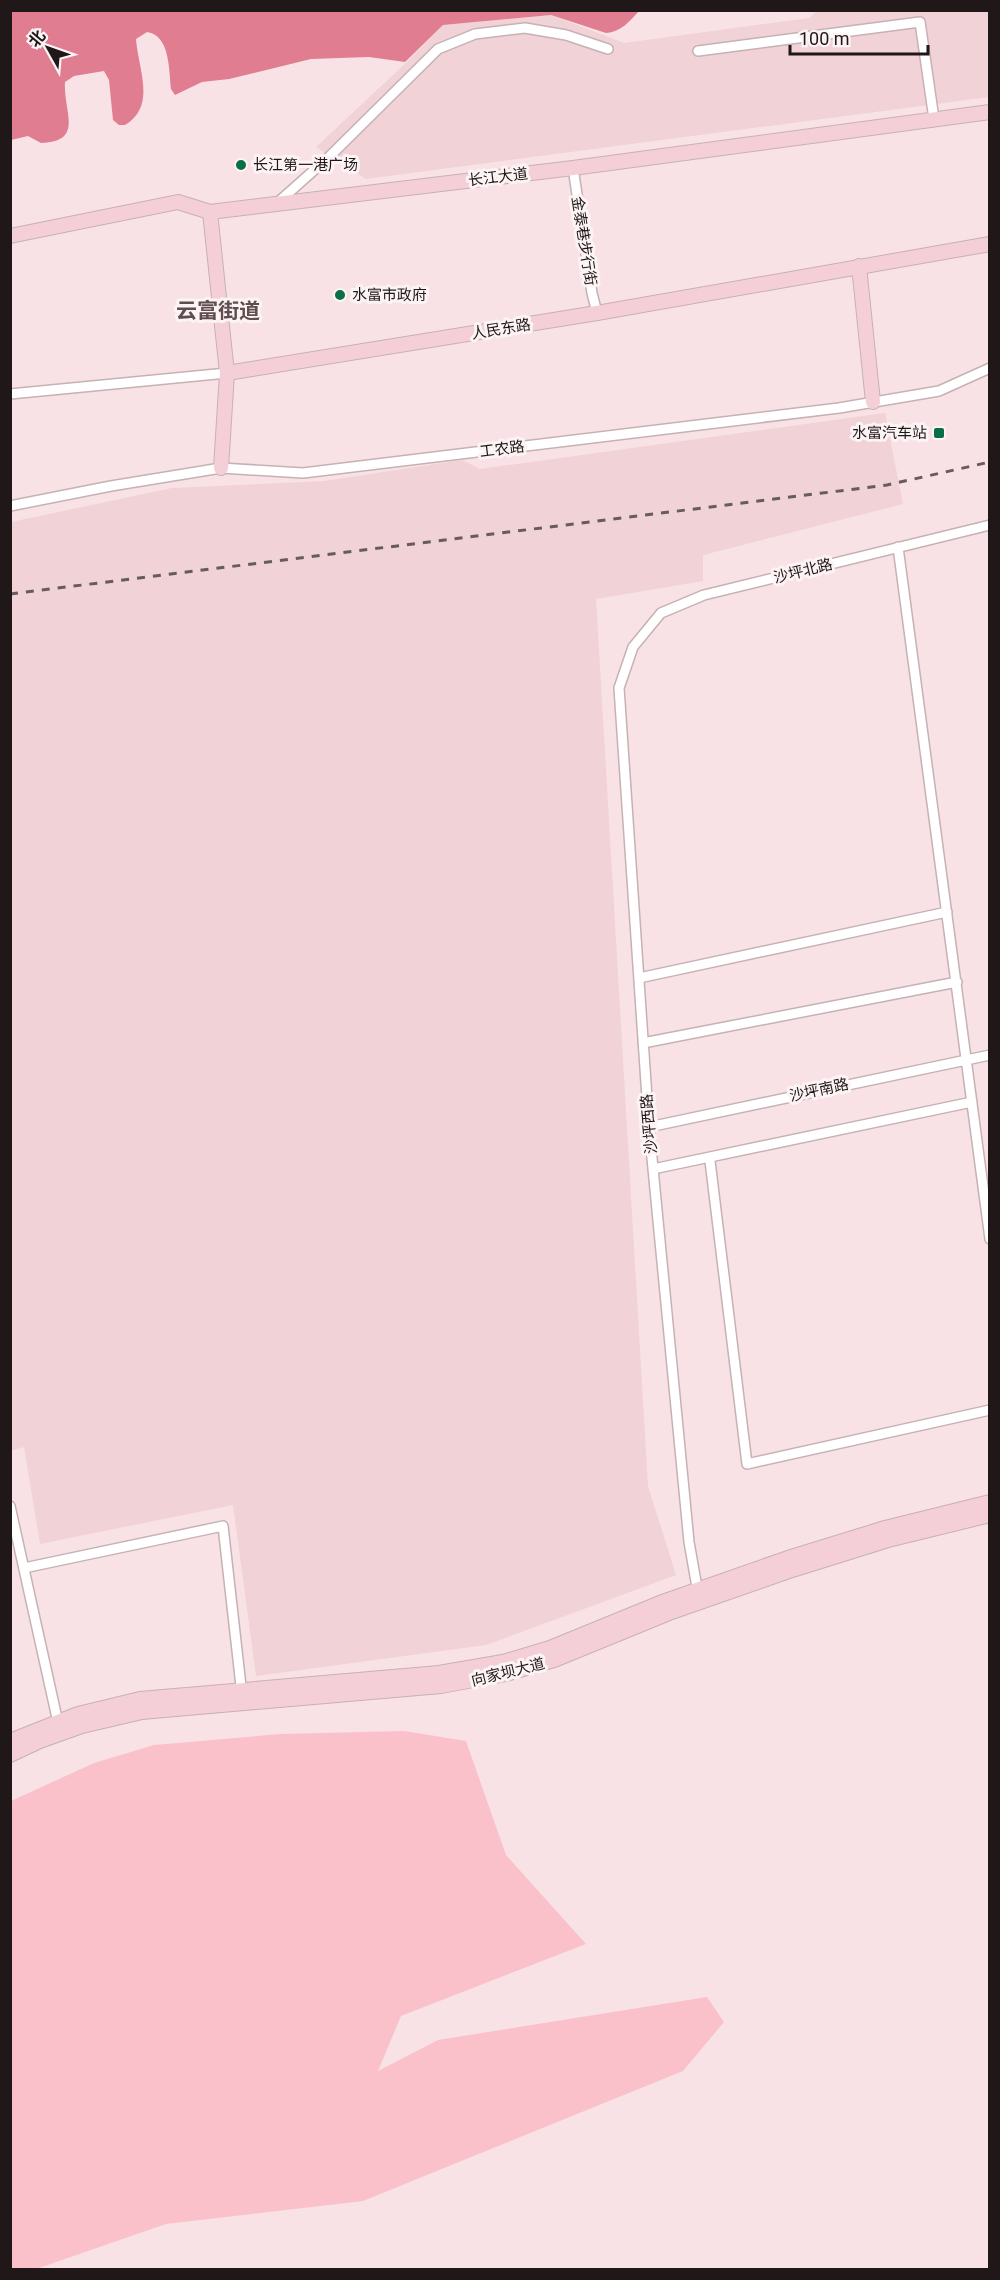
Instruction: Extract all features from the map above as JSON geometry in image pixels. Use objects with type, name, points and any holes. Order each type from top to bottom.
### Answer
[{"type":"main road","name":"长江大道","points":[[10,236],[178,202],[210,212],[274,205],[573,168],[990,112]]},
{"type":"main road","points":[[210,212],[227,373],[221,468]]},
{"type":"main road","name":"人民东路","points":[[227,373],[597,313],[990,244]]},
{"type":"main road","points":[[859,266],[873,402]]},
{"type":"main road","name":"向家坝大道","points":[[10,1755],[59,1727],[99,1708],[140,1700],[242,1697],[491,1665],[550,1648],[862,1534],[990,1502]]},
{"type":"main road","name":"向家坝大道","points":[[699,1595],[866,1546],[990,1515]]},
{"type":"main road","name":"向家坝大道","points":[[10,1741],[59,1727]]},
{"type":"street","points":[[698,51],[920,22],[934,119]]},
{"type":"street","points":[[274,205],[330,156],[438,49],[475,34],[525,28],[566,34],[608,49]]},
{"type":"street","name":"金泰巷步行街","points":[[573,168],[597,313]]},
{"type":"street","name":"工农路","points":[[10,506],[221,468],[303,473],[840,408],[939,391],[990,368]]},
{"type":"street","name":"人民东路","points":[[10,394],[227,373]]},
{"type":"street","name":"沙坪北路","points":[[633,647],[661,613],[704,595],[990,525]]},
{"type":"street","points":[[898,547],[990,1239]]},
{"type":"street","name":"沙坪西路","points":[[633,647],[619,688],[643,1043],[689,1542],[699,1595]]},
{"type":"street","points":[[639,978],[947,912]]},
{"type":"street","points":[[643,1043],[957,982]]},
{"type":"street","name":"沙坪南路","points":[[649,1127],[990,1055]]},
{"type":"street","points":[[653,1169],[972,1102]]},
{"type":"street","points":[[711,1161],[747,1464],[990,1410]]},
{"type":"street","points":[[10,1506],[59,1727]]},
{"type":"street","points":[[24,1568],[223,1526],[242,1697]]},
{"type":"shaded area","points":[[11,10],[639,11],[621,28],[606,33],[551,15],[443,25],[405,62],[369,57],[311,59],[229,79],[202,82],[175,95],[171,89],[169,63],[164,46],[155,35],[147,32],[136,39],[143,97],[135,117],[125,125],[119,125],[113,120],[109,80],[104,71],[74,76],[65,82],[69,123],[67,131],[63,137],[55,141],[41,143],[28,136],[11,140]]},
{"type":"shaded area","points":[[817,11],[989,11],[989,97],[366,179],[316,147],[443,25],[551,15],[624,43],[809,18]]},
{"type":"shaded area","points":[[885,413],[903,504],[703,555],[703,581],[596,599],[648,1486],[676,1575],[486,1645],[256,1676],[233,1505],[40,1544],[24,1447],[10,1451],[11,522],[172,488],[324,481],[462,460],[480,469]]},
{"type":"shaded area","points":[[404,1731],[466,1741],[506,1855],[586,1944],[401,2016],[378,2071],[438,2040],[707,1997],[724,2022],[683,2071],[363,2201],[166,2224],[36,2269],[11,2269],[11,1801],[94,1763],[154,1745],[281,1734]]},
{"type":"railway","points":[[10,594],[887,485],[990,462]]},
{"type":"place","name":"长江第一港广场","points":[[241,165]]},
{"type":"place","name":"水富市政府","points":[[340,295]]},
{"type":"place","name":"水富汽车站","points":[[939,433]]},
{"type":"district","name":"云富街道","points":[[218,311]]}]
